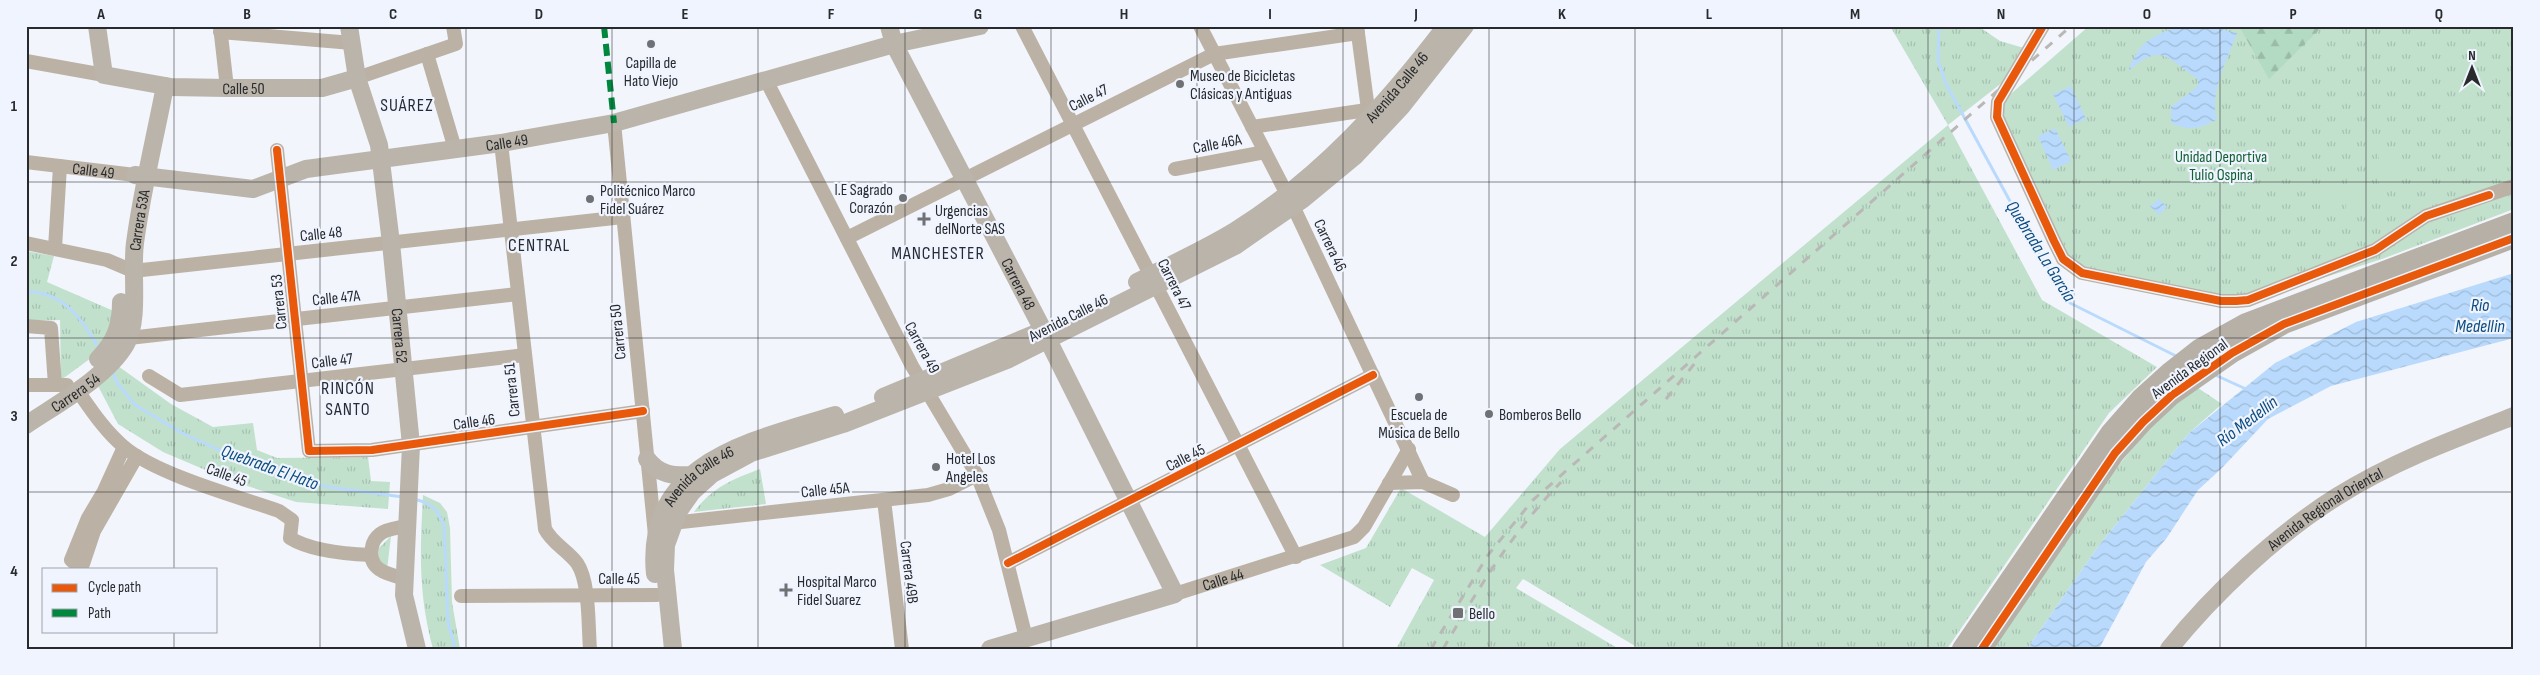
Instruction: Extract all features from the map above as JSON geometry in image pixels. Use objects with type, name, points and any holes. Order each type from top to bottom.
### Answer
[{"type":"highway","name":"Avenida Regional","points":[[1962,649],[2111,432],[2140,399],[2171,371],[2199,350],[2266,315],[2514,222]]},
{"type":"highway","name":"Avenida Regional","points":[[1982,649],[2116,453],[2157,407],[2188,382],[2232,353],[2284,324],[2514,238]]},
{"type":"main road","points":[[98,26],[104,75]]},
{"type":"main road","name":"Carrera 48","points":[[889,26],[894,44],[1046,335],[1175,594]]},
{"type":"main road","name":"Calle 49","points":[[141,175],[253,189],[306,169],[502,143],[614,123],[894,44],[980,26]]},
{"type":"main road","name":"Avenida Calle 46","points":[[1289,200],[1306,179],[1372,113],[1446,26]]},
{"type":"main road","name":"Avenida Calle 46","points":[[672,523],[692,492],[712,474],[735,460],[824,431],[1046,335],[1153,280],[1335,174],[1378,132],[1425,79],[1466,26]]},
{"type":"main road","name":"Carrera 52","points":[[350,34],[357,78],[378,138],[391,243],[411,444],[403,578],[406,612],[417,649]]},
{"type":"main road","name":"Calle 50","points":[[104,75],[159,85],[227,88],[322,88],[357,78]]},
{"type":"main road","name":"Carrera 53A","points":[[120,344],[132,318],[127,268],[141,175],[159,85]]},
{"type":"main road","name":"Carrera 54","points":[[26,411],[94,370],[120,344]]},
{"type":"main road","name":"Carrera 54","points":[[26,425],[67,387]]},
{"type":"main road","name":"Avenida Calle 46","points":[[661,649],[653,561],[655,537],[667,507],[692,475],[711,460],[736,446],[925,387]]},
{"type":"main road","name":"Avenida Regional Oriental","points":[[2169,649],[2220,591],[2292,530],[2337,497],[2419,453],[2514,416]]},
{"type":"main road","points":[[647,459],[653,466],[664,473],[677,476],[692,475]]},
{"type":"main road","points":[[672,523],[665,558],[673,649]]},
{"type":"main road","name":"Calle 44","points":[[990,649],[1175,594]]},
{"type":"street","name":"Calle 50","points":[[357,78],[456,44],[453,26]]},
{"type":"street","name":"Carrera 47","points":[[1022,26],[1296,557]]},
{"type":"street","name":"Carrera 46","points":[[1200,26],[1289,200],[1409,449],[1423,482]]},
{"type":"street","points":[[2044,26],[1998,102],[1997,117],[2058,250],[2063,258],[2082,273],[2221,301],[2248,300],[2375,250],[2426,216],[2514,186]]},
{"type":"street","points":[[227,88],[220,29],[350,34]]},
{"type":"street","name":"Calle 47","points":[[847,238],[1214,54],[1358,30]]},
{"type":"street","points":[[1252,127],[1372,113],[1358,30]]},
{"type":"street","points":[[427,54],[455,149]]},
{"type":"street","name":"Calle 50","points":[[26,61],[104,75]]},
{"type":"street","name":"Carrera 49","points":[[766,80],[925,387],[977,475],[994,513],[1026,638]]},
{"type":"street","name":"Carrera 50","points":[[614,123],[655,537]]},
{"type":"street","name":"Carrera 51","points":[[502,143],[544,529],[552,541],[579,566],[585,596],[590,649]]},
{"type":"street","name":"Carrera 53","points":[[276,150],[309,451]]},
{"type":"street","name":"Calle 46A","points":[[1175,169],[1265,152]]},
{"type":"street","name":"Calle 49","points":[[26,162],[141,175]]},
{"type":"street","points":[[55,248],[60,166]]},
{"type":"street","name":"Calle 48","points":[[26,243],[55,248],[127,268],[287,254],[623,217]]},
{"type":"street","name":"Calle 47A","points":[[120,344],[294,319],[518,294]]},
{"type":"street","points":[[26,326],[51,328],[67,387],[26,385]]},
{"type":"street","name":"Calle 47","points":[[149,376],[180,395],[525,355]]},
{"type":"street","name":"Calle 45","points":[[1008,563],[1373,375]]},
{"type":"street","name":"Calle 45","points":[[67,387],[124,447],[137,456],[168,471],[279,511],[292,520],[290,538],[296,542],[328,550],[370,555]]},
{"type":"street","name":"Calle 46","points":[[309,451],[363,451],[643,411]]},
{"type":"street","points":[[124,447],[104,491],[85,524],[71,560],[74,566],[79,567],[83,564],[94,531],[137,456]]},
{"type":"street","name":"Calle 44","points":[[1175,594],[1354,537],[1364,527],[1409,449]]},
{"type":"street","name":"Calle 45A","points":[[672,523],[884,500],[939,492],[977,475]]},
{"type":"street","points":[[1389,483],[1423,482],[1453,495]]},
{"type":"street","name":"Carrera 49B","points":[[884,500],[902,649]]},
{"type":"street","points":[[403,578],[386,574],[376,567],[370,555],[374,540],[381,533],[406,526]]},
{"type":"street","name":"Calle 45","points":[[461,596],[656,595]]},
{"type":"green space","points":[[1890,26],[1978,26],[2000,41],[2024,48],[2003,82],[1948,125]]},
{"type":"green space","name":"Unidad Deportiva Tulio Ospina","points":[[2089,26],[2514,26],[2514,209],[2382,259],[2232,307],[2100,283],[2063,259],[1998,105]]},
{"type":"green space","points":[[2239,26],[2323,26],[2269,79]]},
{"type":"green space","points":[[1948,125],[2042,300],[2157,367],[2109,413],[1947,649],[1640,649],[1523,579],[1516,588],[1619,649],[1396,649],[1434,580],[1412,568],[1390,607],[1320,565],[1366,548],[1401,488],[1485,537],[1560,449]]},
{"type":"green space","points":[[2379,152],[2400,152],[2400,191],[2379,191]]},
{"type":"green space","points":[[2321,172],[2342,172],[2341,212],[2320,212]]},
{"type":"green space","points":[[2347,172],[2368,172],[2367,212],[2346,212]]},
{"type":"green space","points":[[26,251],[54,256],[47,282],[116,312],[102,350],[61,380],[60,320],[26,321]]},
{"type":"green space","points":[[118,366],[171,404],[213,427],[253,423],[257,450],[277,458],[368,457],[371,481],[390,482],[388,509],[296,502],[229,480],[163,452],[118,424],[98,386]]},
{"type":"green space","points":[[2195,386],[2222,404],[2189,433],[2097,548],[2027,649],[1990,649],[2098,490],[2147,431]]},
{"type":"green space","points":[[760,469],[766,504],[694,512],[715,490]]},
{"type":"green space","points":[[423,495],[440,503],[447,512],[450,528],[452,602],[460,649],[433,649],[428,629],[421,572]]},
{"type":"green space","points":[[391,536],[387,570],[378,558],[379,548]]},
{"type":"water","points":[[2178,26],[2209,26],[2237,33],[2217,87],[2215,109],[2217,119],[2200,127],[2189,128],[2171,123],[2171,107],[2198,86],[2198,79],[2170,59],[2156,55],[2139,62],[2128,71],[2141,47],[2160,34]]},
{"type":"water","points":[[2071,86],[2086,119],[2069,127],[2053,94]]},
{"type":"water","points":[[2055,128],[2071,161],[2053,170],[2038,136]]},
{"type":"water","points":[[2159,199],[2167,207],[2159,215],[2150,206]]},
{"type":"water","name":"Rio Medellin","points":[[2514,273],[2514,338],[2331,386],[2268,419],[2222,468],[2198,490],[2166,539],[2146,562],[2099,649],[2027,649],[2097,548],[2189,433],[2275,363],[2356,322]]},
{"type":"waterway","name":"Quebrada La García","points":[[1939,26],[1938,60],[1946,84],[2035,247],[2070,303],[2178,357]]},
{"type":"waterway","name":"Quebrada El Hato","points":[[26,292],[50,296],[70,309],[79,318],[99,349]]},
{"type":"waterway","name":"Quebrada El Hato","points":[[111,370],[118,384],[135,405],[182,433],[217,449],[284,475],[328,487],[403,497]]},
{"type":"waterway","name":"Quebrada La García","points":[[2213,374],[2246,389]]},
{"type":"waterway","name":"Quebrada El Hato","points":[[414,499],[424,502],[435,509],[444,524],[448,622],[455,649]]},
{"type":"railway","points":[[1431,649],[1488,555],[1533,500],[2071,26]]},
{"type":"railway","points":[[1666,399],[1695,363]]},
{"type":"railway","points":[[1443,649],[1483,582],[1511,542],[1561,482]]},
{"type":"marked path","points":[[604,26],[614,123]]},
{"type":"cycle path","points":[[2043,26],[1998,102],[1997,117],[2063,259],[2082,273],[2221,301],[2248,300],[2375,250],[2426,216],[2489,195]]},
{"type":"cycle path","points":[[277,150],[309,451],[372,450],[643,411]]},
{"type":"cycle path","points":[[1982,649],[2115,453],[2143,422],[2172,395],[2232,353],[2284,324],[2514,238]]},
{"type":"cycle path","points":[[1008,563],[1373,375]]},
{"type":"place","name":"Capilla de Hato Viejo","points":[[651,44]]},
{"type":"place","name":"Museo de Bicicletas Clásicas y Antiguas","points":[[1180,84]]},
{"type":"place","name":"I.E Sagrado Corazón","points":[[903,198]]},
{"type":"place","name":"Politécnico Marco Fidel Suárez","points":[[590,199]]},
{"type":"place","name":"Urgencias delNorte SAS","points":[[924,219]]},
{"type":"place","name":"Escuela de Música de Bello","points":[[1419,397]]},
{"type":"place","name":"Bomberos Bello","points":[[1489,414]]},
{"type":"place","name":"Hotel Los Angeles","points":[[936,467]]},
{"type":"place","name":"Hospital Marco Fidel Suarez","points":[[786,590]]},
{"type":"place","name":"Bello","points":[[1458,613]]},
{"type":"district","name":"SUÁREZ","points":[[407,105]]},
{"type":"district","name":"CENTRAL","points":[[539,245]]},
{"type":"district","name":"MANCHESTER","points":[[938,253]]},
{"type":"district","name":"RINCÓN SANTO","points":[[348,398]]},
{"type":"water label","name":"Río Medellín","points":[[2247,421]]}]
